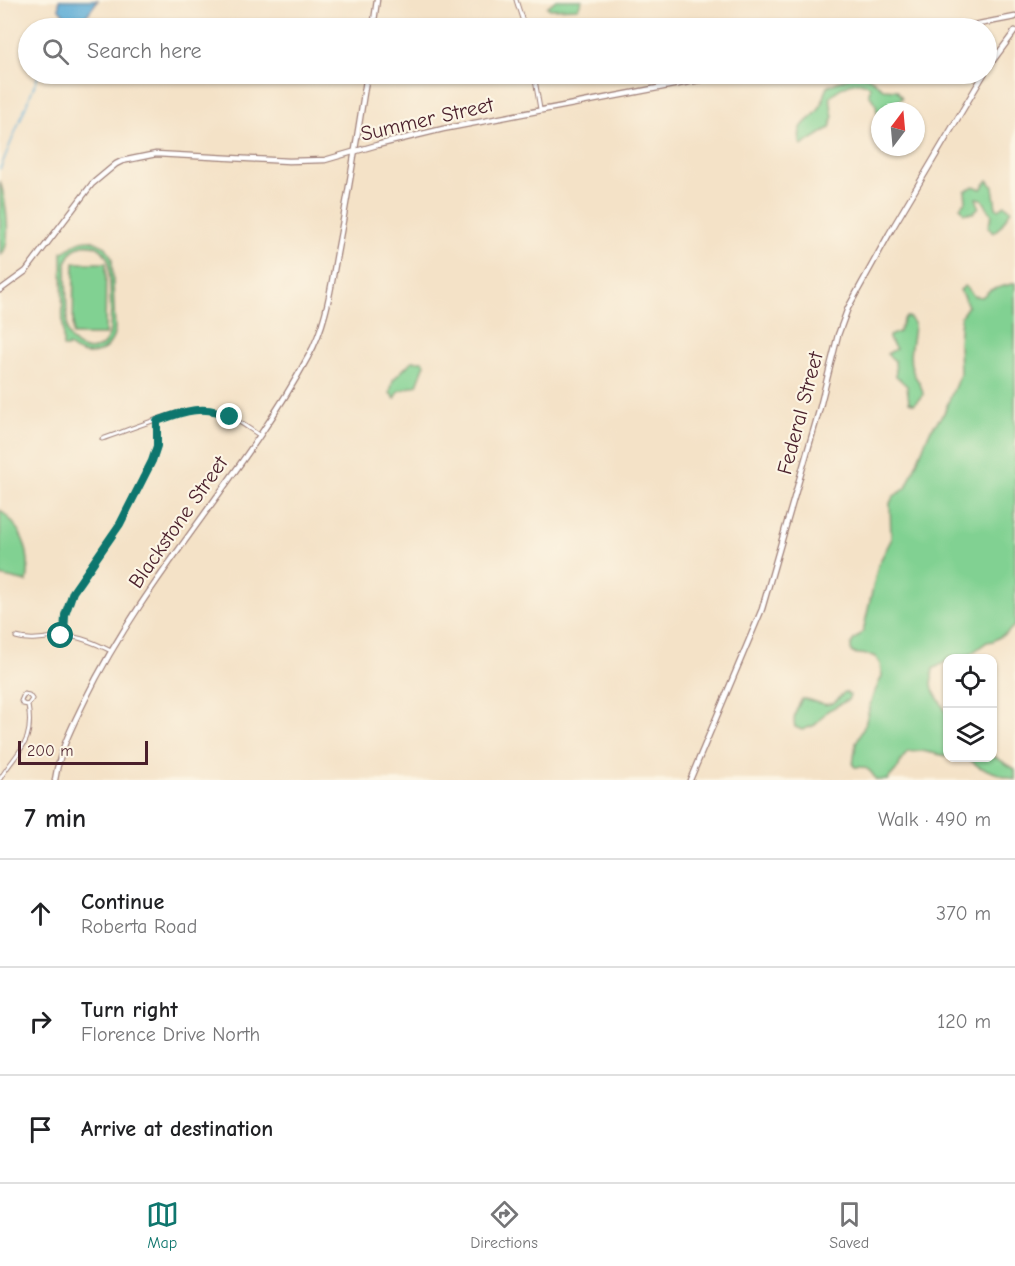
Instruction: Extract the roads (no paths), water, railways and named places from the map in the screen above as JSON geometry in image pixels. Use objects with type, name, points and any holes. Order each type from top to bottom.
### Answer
[{"type":"main road","points":[[374,18],[377,0]]},
{"type":"main road","points":[[997,20],[1015,17]]},
{"type":"main road","points":[[997,56],[1015,31]]},
{"type":"main road","name":"Blackstone Street","points":[[55,780],[66,742],[111,651],[144,599],[259,435],[308,358],[322,325],[365,84]]},
{"type":"main road","name":"Summer Street","points":[[0,290],[26,271],[92,184],[116,164],[129,159],[159,154],[309,162],[332,159],[427,132],[680,84]]},
{"type":"main road","name":"Federal Street","points":[[690,780],[762,609],[819,411],[838,335],[848,308],[978,84]]},
{"type":"street","points":[[516,0],[522,18]]},
{"type":"street","points":[[536,84],[541,111]]},
{"type":"street","points":[[102,440],[187,411],[204,409],[226,415],[259,435]]},
{"type":"street","points":[[64,636],[65,615],[73,592],[120,524],[152,461],[157,446],[157,421]]},
{"type":"street","points":[[16,637],[28,639],[64,636],[84,639],[111,651]]},
{"type":"street","points":[[0,780],[25,744],[29,726],[28,705]]},
{"type":"water","points":[[59,0],[98,0],[83,18],[67,18],[59,9]]},
{"type":"waterway","points":[[0,169],[35,84]]}]
